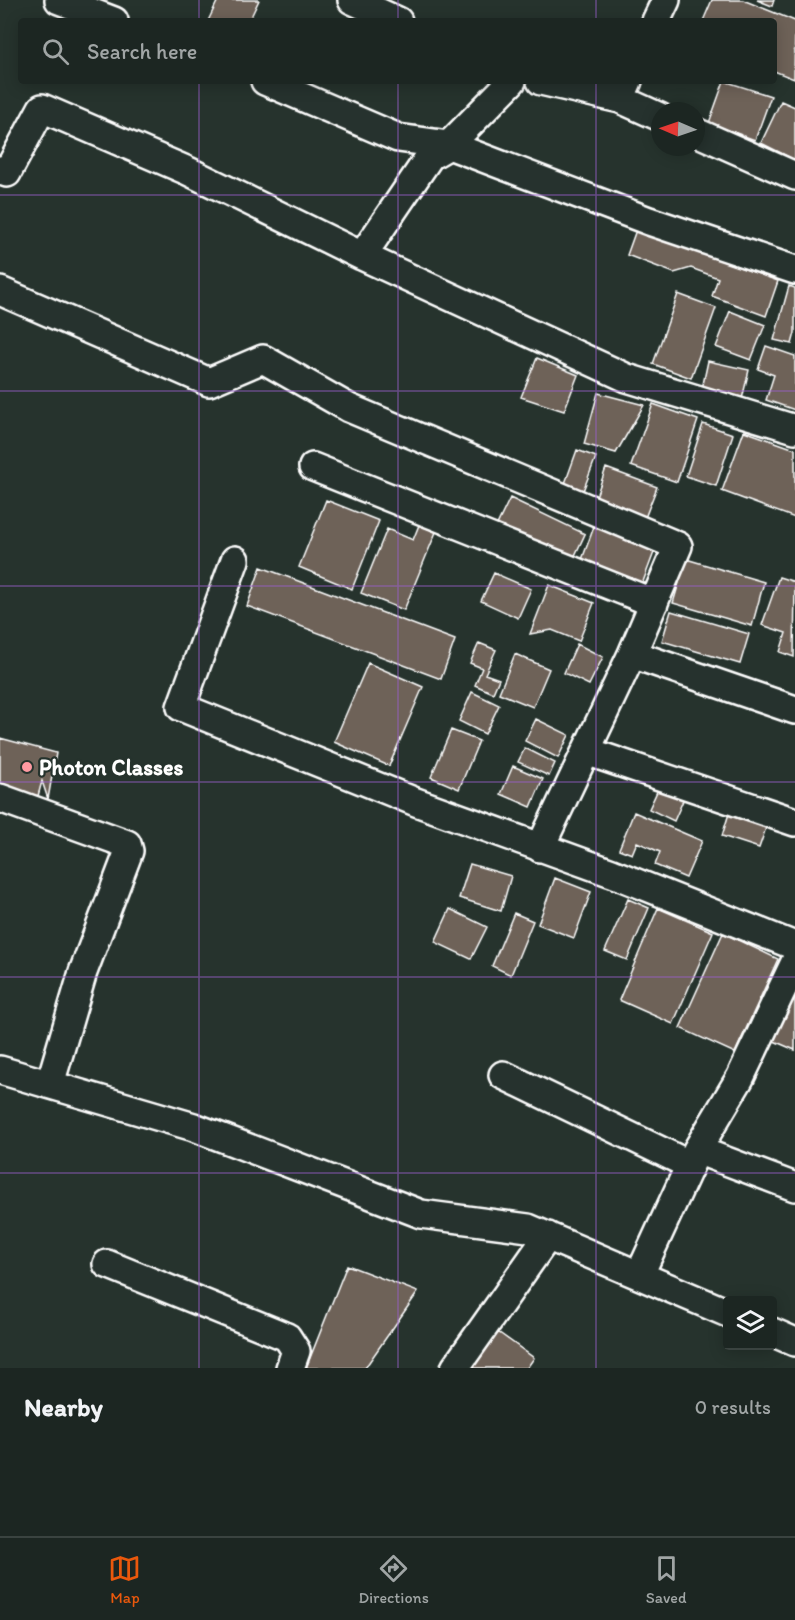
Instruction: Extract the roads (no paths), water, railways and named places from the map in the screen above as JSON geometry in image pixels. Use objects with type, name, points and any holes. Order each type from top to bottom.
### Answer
[{"type":"street","points":[[59,0],[106,18]]},
{"type":"street","points":[[352,0],[391,18]]},
{"type":"street","points":[[657,18],[666,0]]},
{"type":"street","points":[[272,84],[398,138],[449,145],[649,221],[795,270]]},
{"type":"street","points":[[362,256],[430,156],[449,145],[509,84]]},
{"type":"street","points":[[569,84],[624,90],[651,110]]},
{"type":"street","points":[[0,171],[7,173],[42,108],[188,171],[362,256],[627,378],[795,429]]},
{"type":"street","points":[[705,136],[795,176]]},
{"type":"street","points":[[0,291],[210,382],[263,359],[349,408],[678,546],[632,654],[540,848]]},
{"type":"street","points":[[313,467],[654,603]]},
{"type":"street","points":[[235,560],[181,707],[416,802],[795,946]]},
{"type":"street","points":[[632,654],[795,710]]},
{"type":"street","points":[[586,751],[795,822]]},
{"type":"street","points":[[0,798],[127,844],[129,851],[83,972],[50,1084]]},
{"type":"street","points":[[640,1274],[694,1158],[740,1078],[795,962]]},
{"type":"street","points":[[0,1070],[194,1127],[421,1214],[528,1228],[723,1311]]},
{"type":"street","points":[[503,1075],[694,1158],[795,1187]]},
{"type":"street","points":[[455,1368],[548,1236]]},
{"type":"street","points":[[107,1263],[287,1337],[296,1351],[290,1368]]},
{"type":"street","points":[[777,1334],[795,1342]]},
{"type":"place","name":"Photon Classes","points":[[27,767]]}]
